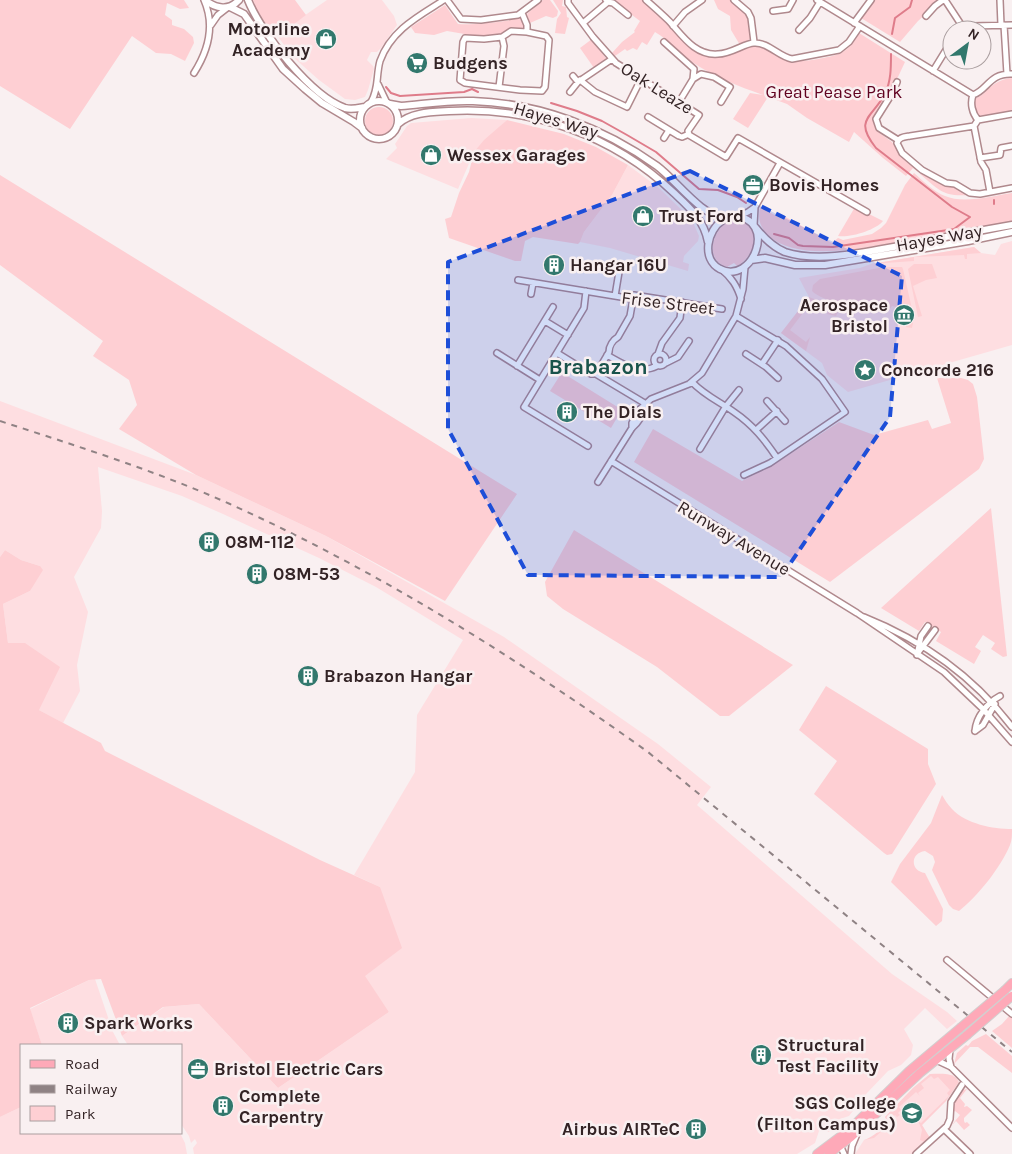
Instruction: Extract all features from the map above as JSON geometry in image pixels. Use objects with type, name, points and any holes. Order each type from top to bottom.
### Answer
[{"type":"main road","points":[[829,1154],[914,1066],[1012,983]]},
{"type":"main road","points":[[817,1154],[839,1143],[860,1129],[936,1060],[1012,996]]},
{"type":"street","points":[[205,0],[216,7],[228,7],[241,11],[247,16],[283,69],[305,89],[322,103],[354,122],[371,137],[382,139],[390,136],[396,130],[398,116],[377,83]]},
{"type":"street","points":[[205,0],[211,26]]},
{"type":"street","points":[[194,73],[204,53],[211,26],[218,16],[239,0]]},
{"type":"street","points":[[248,0],[269,38],[289,63],[310,83],[340,105],[352,109],[365,107]]},
{"type":"street","points":[[362,128],[360,116],[370,102],[377,83],[381,60],[392,39],[406,25],[445,0],[461,19],[481,20],[506,18],[522,13],[538,0]]},
{"type":"street","name":"Oak Leaze","points":[[568,0],[568,3],[583,23],[618,65],[699,115],[688,134],[726,158],[738,138],[867,212]]},
{"type":"street","points":[[646,0],[673,26],[680,36],[707,54],[731,52],[754,42],[768,47],[786,58],[792,59],[839,50],[846,46],[870,0]]},
{"type":"street","points":[[673,26],[685,12],[702,0]]},
{"type":"street","points":[[734,0],[748,12],[751,18],[754,42]]},
{"type":"street","points":[[773,11],[788,9],[793,0]]},
{"type":"street","points":[[926,16],[944,0],[957,20]]},
{"type":"street","points":[[972,95],[979,92],[992,79],[1010,74],[1000,0]]},
{"type":"street","points":[[583,23],[607,1],[613,3],[628,15]]},
{"type":"street","points":[[799,30],[810,18],[818,1],[972,95]]},
{"type":"street","points":[[522,13],[527,25],[527,32]]},
{"type":"street","points":[[992,25],[1012,25]]},
{"type":"street","points":[[511,31],[527,32],[546,36],[549,40],[545,87],[542,91],[465,83],[460,80],[463,42],[465,38],[484,40],[502,37],[511,31]]},
{"type":"street","points":[[499,86],[504,46],[502,37]]},
{"type":"street","points":[[664,42],[694,69],[693,79]]},
{"type":"street","points":[[932,71],[942,56]]},
{"type":"street","points":[[570,92],[579,81],[612,59]]},
{"type":"street","points":[[678,102],[693,79],[700,74],[714,77],[730,87],[721,102]]},
{"type":"street","points":[[573,76],[595,92],[627,107],[641,79]]},
{"type":"street","points":[[897,82],[876,119],[880,128],[898,140]]},
{"type":"street","points":[[972,95],[973,114],[978,120]]},
{"type":"street","name":"Hayes Way","points":[[388,103],[401,106],[473,101],[498,103],[576,122],[601,132],[642,156],[659,168],[702,208],[714,216],[725,218]]},
{"type":"street","points":[[370,102],[388,103]]},
{"type":"street","name":"Hayes Way","points":[[398,124],[403,119],[419,114],[462,110],[517,114],[545,120],[574,130],[620,152],[644,167],[695,213],[704,226],[708,242]]},
{"type":"street","points":[[990,192],[986,170],[980,158],[974,126],[978,120],[1012,114]]},
{"type":"street","points":[[648,117],[682,137],[688,134]]},
{"type":"street","points":[[898,140],[910,136],[974,126]]},
{"type":"street","points":[[664,138],[669,130]]},
{"type":"street","points":[[898,140],[898,148],[922,170],[946,183],[955,184],[970,194],[1012,188]]},
{"type":"street","points":[[980,158],[1000,155],[1001,148],[1012,146]]},
{"type":"street","points":[[721,269],[732,271],[745,267],[751,260],[759,240],[755,227],[755,207],[780,163]]},
{"type":"street","points":[[741,300],[732,279],[711,260],[708,242],[715,228],[725,218],[739,216],[755,207]]},
{"type":"street","points":[[739,216],[746,218],[755,227]]},
{"type":"street","name":"Hayes Way","points":[[755,227],[768,242],[786,252],[800,255],[831,256],[870,251],[1012,225]]},
{"type":"street","name":"Hayes Way","points":[[751,260],[765,258],[795,264],[825,265],[1012,232]]},
{"type":"street","name":"Frise Street","points":[[614,296],[620,266]]},
{"type":"street","points":[[598,482],[632,428],[636,425],[644,411],[645,405],[656,397],[692,382],[705,368],[736,316],[741,300],[745,267]]},
{"type":"street","name":"Frise Street","points":[[518,280],[633,299],[634,295],[722,309]]},
{"type":"street","points":[[531,294],[533,282]]},
{"type":"street","points":[[586,291],[584,308],[524,407],[588,446]]},
{"type":"street","points":[[596,374],[614,339],[618,337],[630,316],[633,299]]},
{"type":"street","points":[[657,366],[654,357],[658,354],[662,343],[680,318],[682,302]]},
{"type":"street","points":[[517,366],[553,307]]},
{"type":"street","points":[[736,316],[778,340],[822,379],[845,412],[777,458],[744,475]]},
{"type":"street","points":[[545,321],[568,335]]},
{"type":"street","points":[[607,355],[629,367],[640,370],[648,369],[662,366],[678,357],[689,340]]},
{"type":"street","points":[[762,364],[778,340]]},
{"type":"street","points":[[497,353],[540,380]]},
{"type":"street","points":[[557,354],[591,374],[596,374],[645,405]]},
{"type":"street","points":[[658,354],[662,354],[665,357],[666,363]]},
{"type":"street","points":[[746,354],[762,364],[778,378]]},
{"type":"street","points":[[692,382],[756,430],[777,458]]},
{"type":"street","points":[[700,449],[726,406],[739,390]]},
{"type":"street","points":[[767,401],[785,420]]},
{"type":"street","points":[[756,430],[777,411]]},
{"type":"street","name":"Runway Avenue","points":[[611,461],[857,614],[917,654],[955,682],[989,715],[1012,742]]},
{"type":"street","name":"Runway Avenue","points":[[857,614],[882,624],[919,643],[962,673],[993,704],[1012,727]]},
{"type":"street","points":[[917,654],[921,636],[928,626]]},
{"type":"street","points":[[917,654],[934,630]]},
{"type":"street","points":[[993,704],[989,715],[981,727],[975,731],[975,723],[984,710],[993,704]]},
{"type":"street","points":[[947,960],[1012,1014]]},
{"type":"street","points":[[950,1048],[949,1059],[951,1068]]},
{"type":"street","points":[[936,1060],[951,1068],[1012,1128]]},
{"type":"street","points":[[916,1154],[944,1129],[950,1120],[951,1102],[962,1085]]},
{"type":"street","points":[[851,1154],[852,1146],[860,1129]]},
{"type":"street","points":[[944,1129],[970,1154]]},
{"type":"street","points":[[839,1143],[844,1154]]},
{"type":"highlighted area","points":[[690,171],[902,276],[890,417],[781,577],[528,575],[448,429],[448,262]]},
{"type":"shaded area","points":[[327,0],[382,0],[394,16],[397,25],[381,48],[377,52],[371,52],[367,60],[374,69],[365,97],[355,100],[345,99],[319,80],[293,57],[276,34],[280,29],[301,18]]},
{"type":"shaded area","name":"Wessex Garages","points":[[471,118],[507,120],[474,152],[458,189],[386,159],[397,148],[395,144],[411,123]]},
{"type":"shaded area","name":"Trust Ford","points":[[628,165],[659,188],[692,220],[699,236],[698,241],[684,256],[683,262],[689,264],[688,271],[610,248],[580,242],[584,232],[612,195]]},
{"type":"shaded area","name":"Aerospace Bristol","points":[[1012,241],[1012,345],[848,392],[827,375],[822,363],[781,333],[809,297],[799,278],[974,247],[981,253],[995,255],[1001,244]]},
{"type":"shaded area","points":[[0,401],[196,475],[326,536],[504,637],[658,744],[711,787],[697,805],[892,974],[957,1021],[947,1029],[925,1008],[904,1029],[913,1045],[911,1055],[901,1065],[888,1071],[849,1116],[834,1121],[829,1132],[819,1131],[815,1143],[797,1154],[194,1154],[193,1148],[197,1143],[195,1139],[191,1143],[182,1126],[182,1044],[127,1044],[122,1036],[164,1007],[199,1004],[278,1088],[389,1012],[364,976],[380,887],[354,875],[415,772],[417,715],[463,640],[376,587],[319,558],[182,496],[98,467],[102,511],[101,528],[74,577],[88,612],[77,665],[80,691],[63,723],[39,710],[8,643],[3,604],[30,591],[40,566],[21,560],[5,550],[0,557]]},
{"type":"shaded area","points":[[95,979],[113,1032],[119,1044],[42,1044],[30,1009],[89,980]]},
{"type":"shaded area","name":"SGS College (Filton Campus)","points":[[930,1074],[953,1075],[956,1086],[946,1101],[922,1125],[930,1138],[911,1154],[855,1154],[864,1140],[873,1137],[883,1127],[885,1117],[913,1088]]},
{"type":"shaded area","points":[[20,1107],[20,1134],[180,1134],[187,1154],[0,1154],[0,1117]]},
{"type":"green space","points":[[0,0],[184,0],[189,8],[180,9],[167,3],[165,15],[172,20],[172,25],[184,29],[193,37],[194,43],[185,61],[171,54],[156,53],[132,36],[70,129],[0,86]]},
{"type":"green space","points":[[253,0],[295,0],[306,15],[286,30],[280,29],[273,36]]},
{"type":"green space","points":[[543,0],[550,0],[558,11],[557,16],[553,18],[546,16],[530,23],[527,14]]},
{"type":"green space","points":[[553,0],[563,0],[562,6],[566,7],[567,17],[569,18],[565,34],[555,33],[557,19],[561,13]]},
{"type":"green space","name":"Great Pease Park","points":[[612,0],[644,0],[650,8],[660,13],[686,41],[715,57],[721,57],[748,46],[757,45],[766,48],[784,60],[812,60],[829,57],[844,51],[856,39],[859,33],[905,62],[890,94],[877,112],[874,121],[877,131],[892,142],[898,151],[919,170],[918,172],[913,168],[906,176],[854,132],[849,142],[787,104],[768,97],[748,128],[733,119],[750,93],[763,95],[726,81],[700,67],[655,32],[647,45],[642,42],[637,50],[633,48],[627,51],[625,49],[615,56],[612,53],[635,32],[640,21]]},
{"type":"green space","points":[[714,0],[731,0],[746,14],[749,21],[750,39],[740,45],[731,30],[730,16],[718,9]]},
{"type":"green space","points":[[874,0],[941,0],[918,21],[900,42],[861,18]]},
{"type":"green space","points":[[445,5],[458,24],[489,23],[519,18],[524,29],[511,28],[496,36],[482,37],[447,31],[434,35],[415,33],[411,27]]},
{"type":"green space","points":[[592,39],[607,60],[594,68],[580,48]]},
{"type":"green space","points":[[1012,78],[1012,111],[979,116],[976,114],[975,99],[996,83]]},
{"type":"green space","points":[[379,107],[389,111],[393,121],[389,131],[379,135],[369,131],[365,121],[369,111]]},
{"type":"green space","points":[[507,120],[564,134],[596,147],[628,165],[612,195],[584,232],[578,244],[533,237],[525,241],[521,261],[515,261],[449,238],[445,219],[451,217],[469,172],[474,152],[484,140]]},
{"type":"green space","points":[[923,172],[928,176],[957,187],[969,195],[953,195],[942,191],[920,174]]},
{"type":"green space","points":[[914,173],[937,192],[952,198],[978,199],[1012,193],[1012,222],[868,247],[823,251],[801,250],[783,245],[768,235],[760,222],[760,207],[782,219],[784,216],[832,243],[838,238],[843,240],[872,234],[886,223],[905,185]]},
{"type":"green space","points":[[0,175],[517,494],[445,601],[326,536],[196,475],[119,429],[137,405],[129,380],[93,356],[103,341],[0,265]]},
{"type":"green space","points":[[855,207],[883,221],[862,233],[838,236]]},
{"type":"green space","points":[[730,220],[748,224],[754,238],[750,254],[744,261],[737,266],[734,263],[727,267],[715,258],[713,244],[719,230]]},
{"type":"green space","points":[[974,247],[981,253],[967,254],[967,259],[965,259],[964,255],[914,257],[914,261],[871,264]]},
{"type":"green space","points":[[914,264],[932,264],[937,278],[926,280],[913,286],[922,316],[918,317],[908,269]]},
{"type":"green space","points":[[884,267],[902,267],[903,269],[914,318],[912,328],[906,327],[909,310],[892,306],[889,310],[871,307],[870,311],[855,309],[854,317],[812,291],[813,285],[820,279]]},
{"type":"green space","points":[[809,297],[830,305],[838,312],[836,316],[827,314],[829,309],[821,303],[819,306],[812,301],[790,330],[806,342],[810,337],[806,351],[781,333]]},
{"type":"green space","points":[[568,363],[571,365],[566,375],[624,411],[621,411],[611,428],[550,391]]},
{"type":"green space","points":[[937,378],[961,378],[973,384],[977,397],[984,459],[979,469],[830,582],[634,462],[653,429],[742,481],[778,462],[839,422],[874,435],[928,420],[932,429],[951,423]]},
{"type":"green space","points":[[991,508],[1007,656],[1003,657],[991,649],[995,643],[983,635],[975,647],[981,651],[974,664],[936,641],[941,632],[925,622],[919,631],[881,608]]},
{"type":"green space","points":[[574,530],[793,665],[729,716],[720,716],[657,667],[563,609],[547,596],[545,582]]},
{"type":"green space","points":[[5,550],[21,560],[40,566],[43,570],[30,591],[3,604],[8,643],[25,643],[60,667],[39,710],[101,743],[105,751],[320,860],[380,887],[402,948],[365,976],[389,1012],[278,1088],[199,1004],[163,1007],[122,1036],[101,979],[89,980],[30,1008],[42,1044],[20,1044],[20,1107],[0,1117],[0,557]]},
{"type":"green space","points":[[826,686],[928,749],[928,764],[936,784],[892,854],[887,855],[884,853],[814,794],[837,761],[799,730]]},
{"type":"green space","points":[[942,795],[952,809],[972,822],[988,827],[1012,829],[1012,835],[1006,854],[995,872],[974,897],[959,911],[949,905],[932,870],[935,862],[933,856],[925,851],[920,852],[914,858],[914,866],[920,872],[925,873],[943,909],[942,921],[936,926],[891,882],[900,864],[931,823]]},
{"type":"green space","points":[[1010,1015],[1012,1018],[1012,1048],[992,1031]]},
{"type":"green space","points":[[986,1034],[1012,1056],[1012,1073],[978,1047],[970,1047],[954,1064],[957,1053],[972,1041]]},
{"type":"green space","points":[[930,1074],[951,1075],[959,1082],[946,1101],[922,1125],[930,1138],[925,1142],[920,1140],[922,1130],[918,1121],[921,1123],[949,1096],[947,1093],[950,1090],[938,1077],[934,1079],[931,1076],[921,1084],[924,1088],[918,1093],[920,1096],[916,1092],[899,1107],[901,1110],[898,1113],[900,1115],[897,1117],[895,1115],[891,1118],[893,1121],[874,1138],[864,1140],[880,1129],[886,1119],[885,1117],[913,1088]]},
{"type":"green space","points":[[967,1089],[960,1098],[965,1104],[964,1107],[967,1106],[972,1110],[964,1118],[965,1123],[967,1122],[970,1125],[964,1130],[956,1121],[950,1127],[960,1115],[955,1111],[952,1113],[953,1102],[962,1090]]},
{"type":"waterway","points":[[892,34],[895,18],[910,7],[912,0]]},
{"type":"waterway","points":[[774,234],[789,238],[798,245],[833,247],[954,229],[970,217],[952,207],[876,148],[869,138],[865,124],[887,89],[891,54]]},
{"type":"waterway","points":[[386,87],[391,93],[400,96],[464,92],[472,89],[478,92]]},
{"type":"waterway","points":[[551,103],[602,121],[627,135],[656,152],[699,189],[718,190],[737,197],[746,203]]},
{"type":"railway","points":[[0,421],[145,470],[230,504],[285,530],[393,587],[497,650],[648,752],[1012,1052]]},
{"type":"place","name":"Motorline Academy","points":[[326,39]]},
{"type":"place","name":"Budgens","points":[[417,63]]},
{"type":"place","name":"Wessex Garages","points":[[431,155]]},
{"type":"place","name":"Bovis Homes","points":[[753,185]]},
{"type":"place","name":"Trust Ford","points":[[643,216]]},
{"type":"place","name":"Hangar 16U","points":[[554,265]]},
{"type":"place","name":"Aerospace Bristol","points":[[904,315]]},
{"type":"place","name":"Concorde 216","points":[[865,370]]},
{"type":"place","name":"The Dials","points":[[567,412]]},
{"type":"place","name":"08M-112","points":[[209,542]]},
{"type":"place","name":"08M-53","points":[[257,574]]},
{"type":"place","name":"Brabazon Hangar","points":[[308,676]]},
{"type":"place","name":"Spark Works","points":[[68,1023]]},
{"type":"place","name":"Structural Test Facility","points":[[761,1055]]},
{"type":"place","name":"Bristol Electric Cars","points":[[198,1069]]},
{"type":"place","name":"Complete Carpentry","points":[[223,1106]]},
{"type":"place","name":"SGS College (Filton Campus)","points":[[912,1113]]},
{"type":"place","name":"Airbus AIRTeC","points":[[696,1129]]},
{"type":"district","name":"Brabazon","points":[[598,367]]}]
